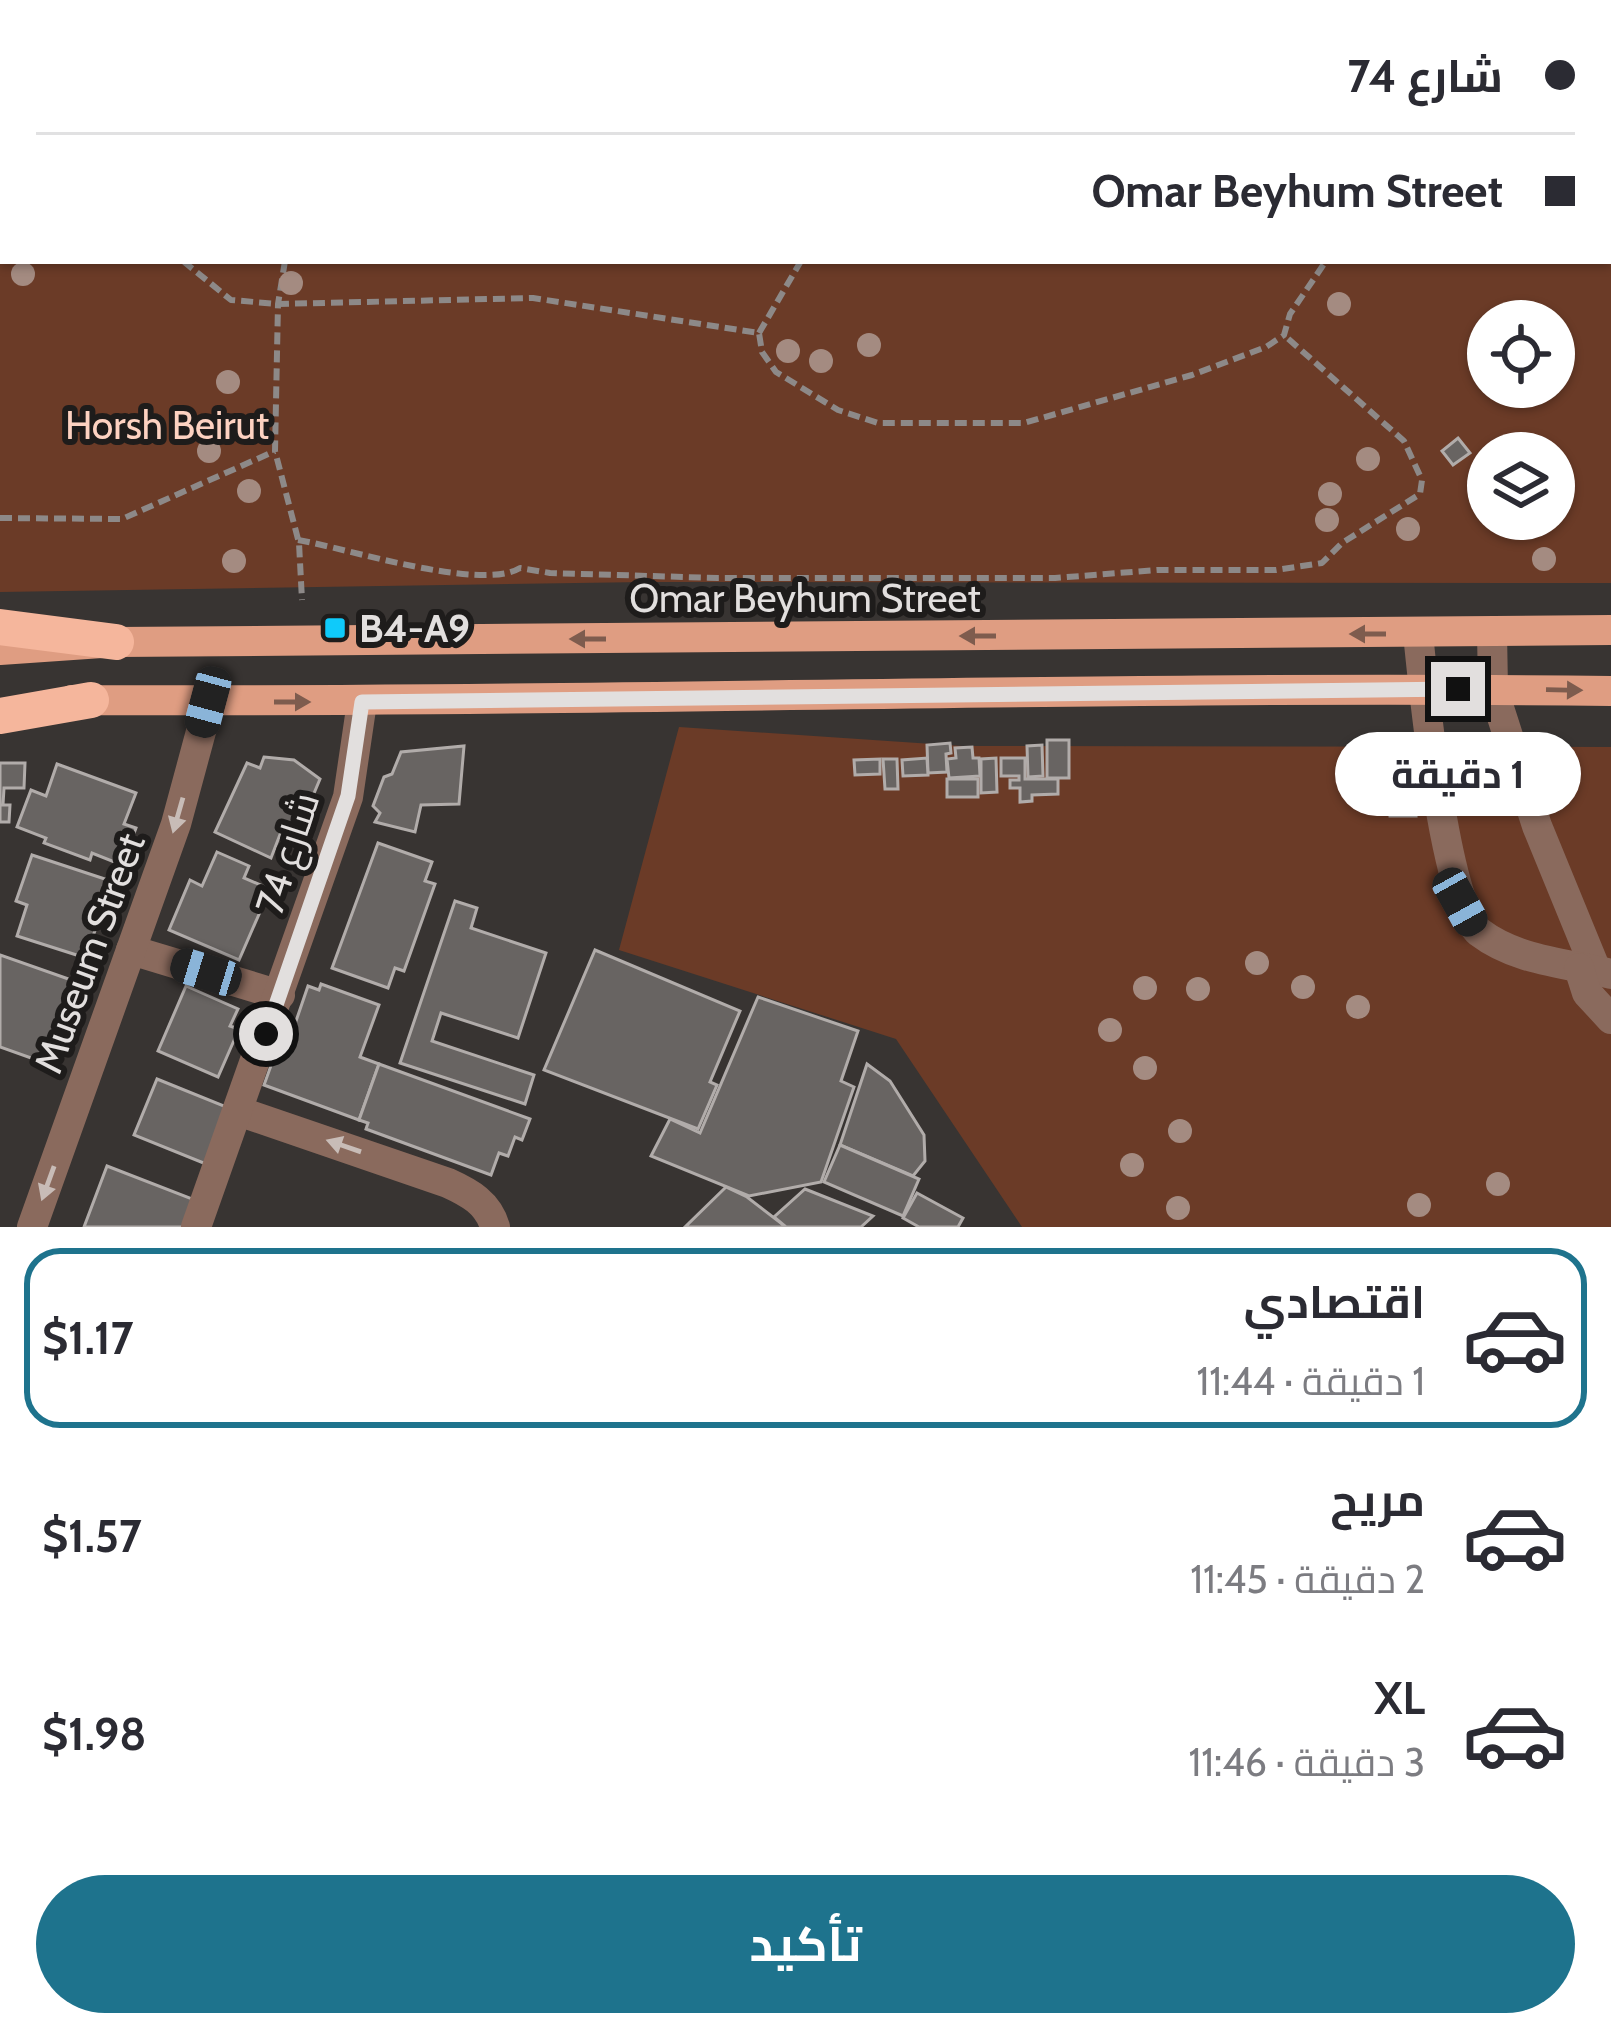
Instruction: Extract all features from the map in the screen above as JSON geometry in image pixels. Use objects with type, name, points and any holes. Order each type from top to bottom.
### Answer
[{"type":"highway","points":[[0,627],[116,642]]},
{"type":"highway","points":[[0,716],[91,700]]},
{"type":"main road","name":"Omar Beyhum Street","points":[[0,650],[116,642],[1611,630]]},
{"type":"main road","points":[[0,700],[362,702],[1423,688],[1611,691]]},
{"type":"street","points":[[1492,632],[1493,689],[1537,826],[1595,971],[1587,993],[1611,1019]]},
{"type":"street","points":[[1418,633],[1460,902],[1467,916],[1474,929],[1516,953],[1595,971]]},
{"type":"street","name":"Museum Street","points":[[32,1227],[176,824],[208,702]]},
{"type":"street","name":"شارع 74","points":[[196,1227],[348,796],[362,702]]},
{"type":"street","points":[[131,950],[280,995]]},
{"type":"street","points":[[238,1111],[471,1193],[496,1227]]},
{"type":"path","points":[[187,264],[231,300],[278,304],[532,298],[759,333]]},
{"type":"path","points":[[285,264],[278,304],[274,451],[298,540],[302,600]]},
{"type":"path","points":[[799,264],[759,333],[762,352],[776,372],[858,419],[986,424],[1024,423],[1084,408],[1266,347],[1284,335],[1290,314],[1324,264]]},
{"type":"path","points":[[298,540],[426,568],[508,575],[520,568],[718,578],[1054,578],[1157,570],[1276,570],[1322,563],[1342,542],[1420,494],[1422,480],[1404,441],[1284,335]]},
{"type":"path","points":[[0,518],[122,519],[274,451]]},
{"type":"green space","name":"Horsh Beirut","points":[[0,264],[1611,264],[1611,583],[645,582],[0,592]]},
{"type":"green space","points":[[679,727],[962,746],[1611,747],[1611,1227],[1022,1227],[896,1039],[619,950]]},
{"type":"building","points":[[1458,438],[1467,455],[1453,465],[1442,451]]},
{"type":"building","points":[[1047,740],[1069,740],[1069,778],[1047,778]]},
{"type":"building","points":[[950,743],[947,772],[928,773],[927,745]]},
{"type":"building","points":[[1042,745],[1043,776],[1028,777],[1027,746]]},
{"type":"building","points":[[464,746],[459,804],[421,805],[415,832],[375,822],[380,813],[373,806],[401,752]]},
{"type":"building","points":[[972,747],[973,758],[979,758],[980,776],[949,778],[947,759],[956,758],[955,748]]},
{"type":"building","points":[[1416,755],[1417,785],[1381,786],[1380,756]]},
{"type":"building","points":[[264,757],[294,760],[320,779],[307,810],[313,812],[302,840],[281,832],[271,858],[215,832],[247,763],[260,768]]},
{"type":"building","points":[[927,758],[928,775],[903,776],[902,760]]},
{"type":"building","points":[[996,758],[997,792],[981,793],[981,759]]},
{"type":"building","points":[[1001,758],[1025,758],[1025,779],[1058,779],[1058,794],[1032,795],[1032,801],[1020,802],[1020,788],[1010,788],[1010,780],[1019,780],[1019,776],[1001,776]]},
{"type":"building","points":[[880,759],[880,774],[855,775],[854,760]]},
{"type":"building","points":[[883,759],[897,759],[898,789],[885,789]]},
{"type":"building","points":[[0,763],[25,763],[24,788],[4,788],[9,822],[0,822]]},
{"type":"building","points":[[57,764],[136,793],[124,824],[136,828],[122,865],[92,853],[90,860],[17,827],[31,790],[46,796]]},
{"type":"building","points":[[947,779],[978,779],[978,797],[947,797]]},
{"type":"building","points":[[1415,791],[1416,816],[1390,816],[1389,792]]},
{"type":"building","points":[[378,843],[432,862],[425,881],[435,884],[404,971],[395,968],[388,988],[332,968]]},
{"type":"building","points":[[217,852],[249,866],[244,878],[270,889],[239,960],[169,930],[190,880],[202,886]]},
{"type":"building","points":[[32,855],[111,881],[86,958],[17,936],[27,905],[16,901]]},
{"type":"building","points":[[455,901],[477,908],[471,928],[546,953],[518,1038],[441,1013],[432,1041],[534,1075],[525,1104],[400,1063]]},
{"type":"building","points":[[595,950],[740,1011],[710,1082],[717,1085],[698,1129],[544,1070]]},
{"type":"building","points":[[0,955],[77,982],[48,1064],[0,1047]]},
{"type":"building","points":[[321,984],[379,1005],[360,1057],[379,1064],[359,1120],[264,1085],[287,1021],[295,1024],[308,986],[319,990]]},
{"type":"building","points":[[186,986],[238,1009],[230,1026],[239,1029],[218,1077],[158,1051]]},
{"type":"building","points":[[758,997],[858,1031],[841,1081],[854,1087],[821,1182],[749,1196],[651,1156],[670,1119],[700,1133]]},
{"type":"building","points":[[379,1064],[530,1119],[522,1140],[515,1137],[508,1156],[499,1153],[491,1175],[366,1129],[368,1123],[359,1120]]},
{"type":"building","points":[[867,1064],[890,1081],[924,1135],[925,1161],[913,1176],[840,1145]]},
{"type":"building","points":[[157,1079],[229,1108],[206,1164],[134,1135]]},
{"type":"building","points":[[840,1145],[919,1179],[903,1216],[824,1182]]},
{"type":"building","points":[[107,1166],[195,1200],[185,1227],[84,1227]]},
{"type":"building","points":[[726,1187],[747,1197],[786,1227],[685,1227]]},
{"type":"building","points":[[805,1189],[873,1216],[861,1227],[786,1227],[774,1217]]},
{"type":"building","points":[[917,1193],[963,1218],[958,1227],[919,1227],[903,1218]]},
{"type":"place","name":"B4-A9","points":[[335,628]]},
{"type":"route","points":[[266,1034],[348,796],[362,702],[1458,689]]}]
